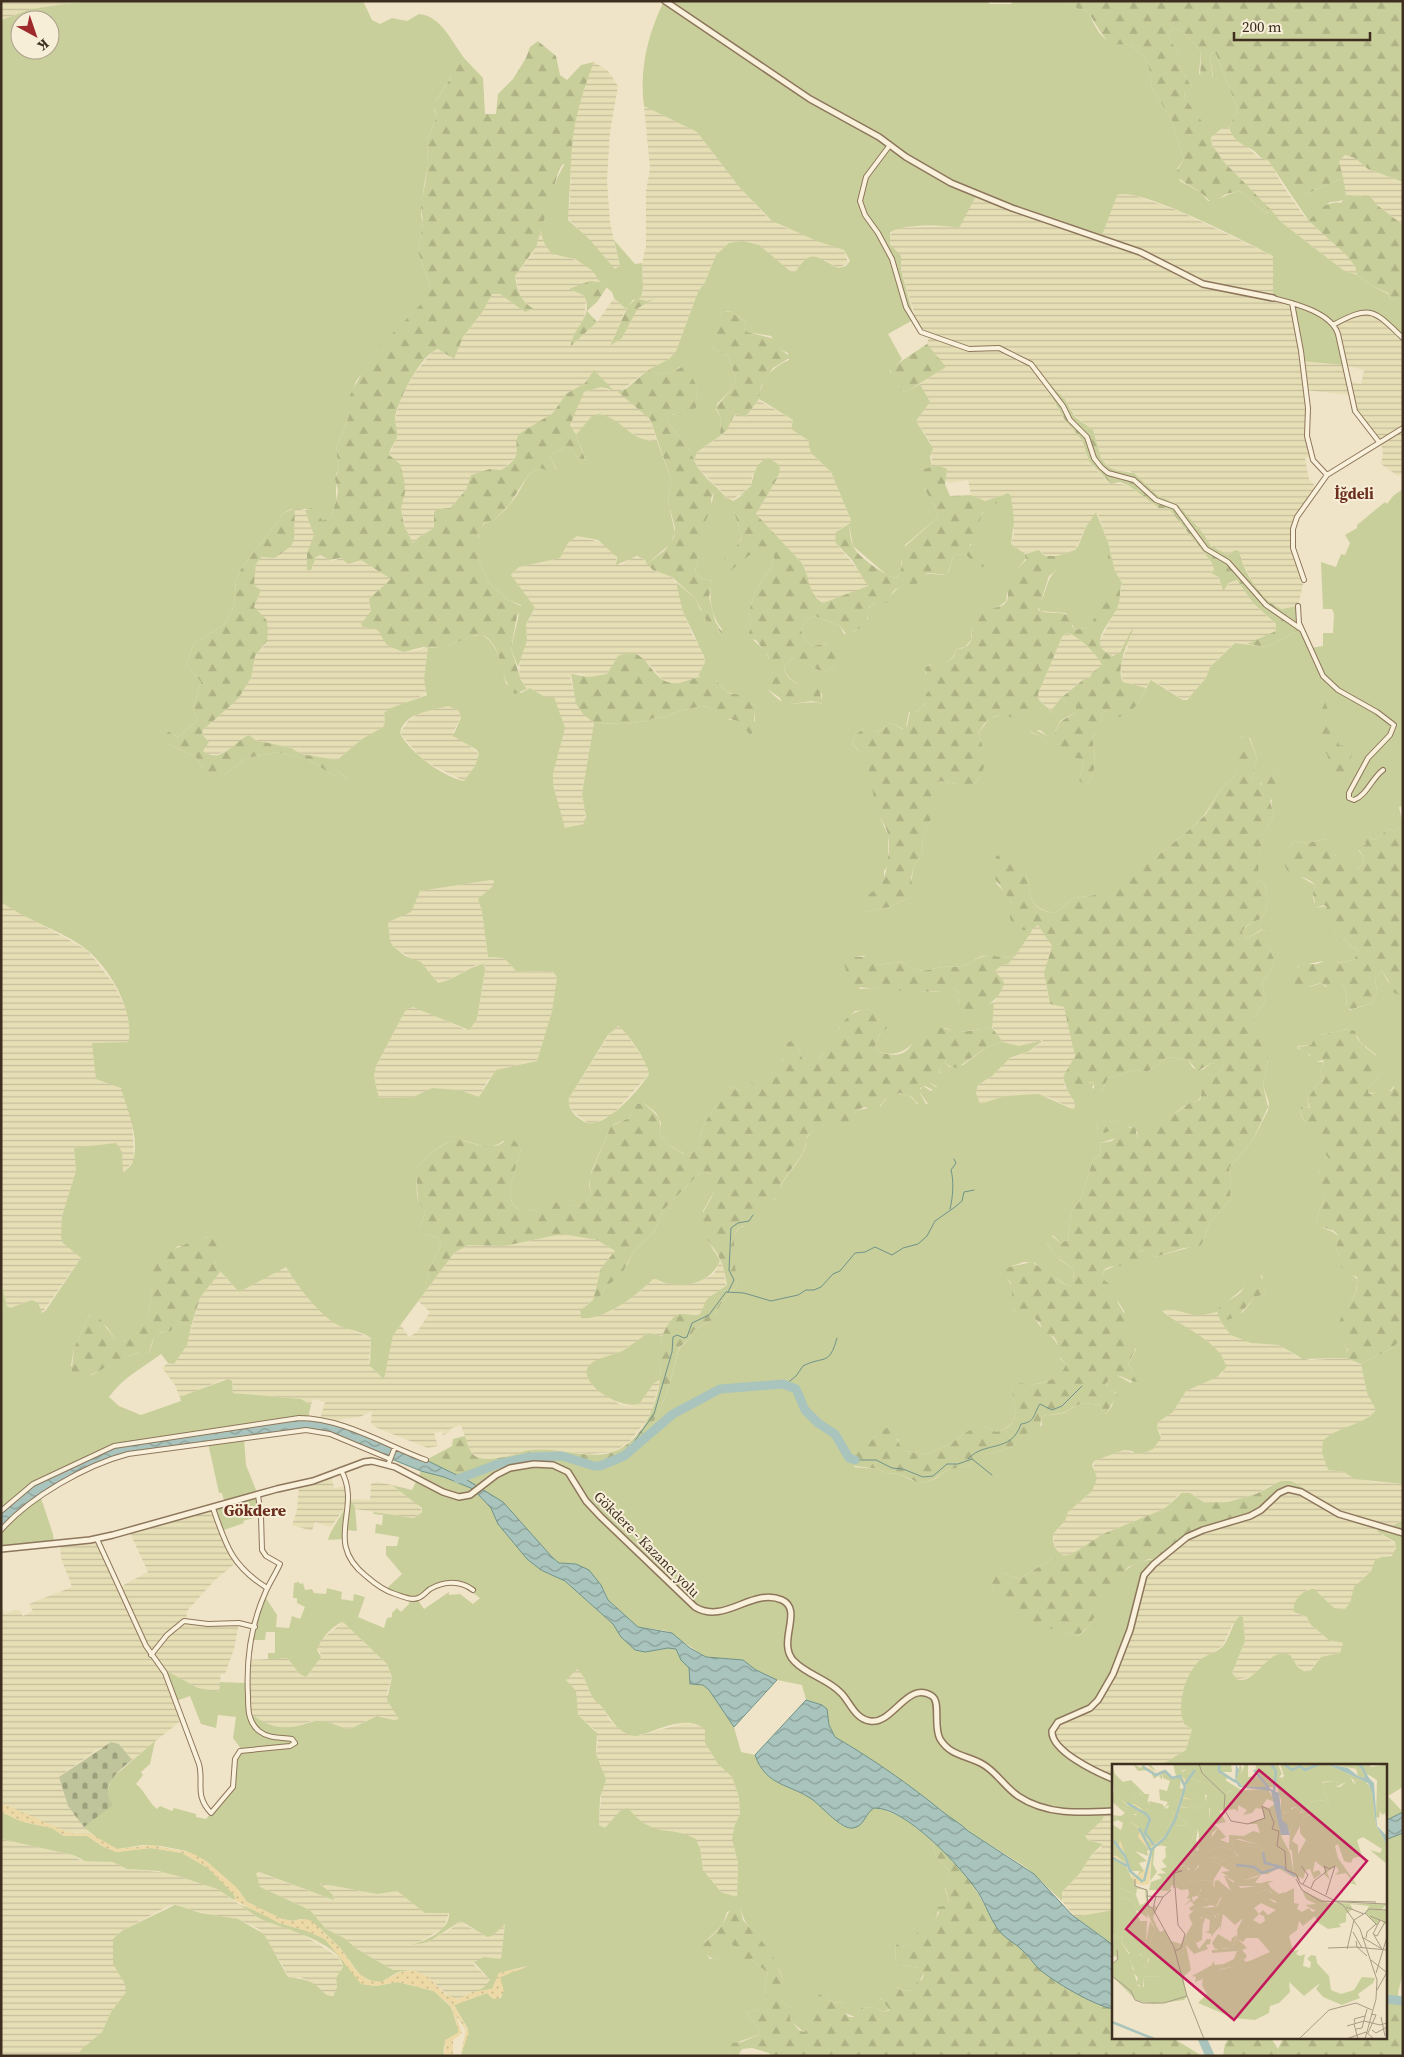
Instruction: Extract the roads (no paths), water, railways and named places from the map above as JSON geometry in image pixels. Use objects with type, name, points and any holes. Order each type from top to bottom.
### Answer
[{"type":"street","points":[[665,1],[810,99],[890,145],[926,170],[984,197],[1140,252],[1203,284],[1292,303],[1334,325],[1338,334],[1355,410],[1380,442]]},
{"type":"street","points":[[890,145],[866,177],[860,201],[865,215],[878,233],[892,259],[906,308],[921,332],[926,336],[955,342],[970,349],[999,348],[1031,364],[1063,406],[1070,420],[1087,437],[1094,458],[1100,467],[1115,475],[1134,480],[1156,500],[1175,507],[1206,549],[1228,562],[1260,600],[1301,629]]},
{"type":"street","points":[[1292,303],[1302,352],[1308,408],[1307,436],[1313,460],[1327,475]]},
{"type":"street","points":[[1334,325],[1359,313],[1373,312],[1382,317],[1403,338]]},
{"type":"street","points":[[1304,580],[1294,558],[1293,529],[1297,517],[1327,475],[1403,428]]},
{"type":"street","points":[[1298,606],[1297,619],[1319,670],[1328,682],[1345,695],[1377,712],[1394,725],[1390,735],[1368,758],[1349,793],[1349,798],[1354,800],[1361,796],[1373,780],[1384,770]]},
{"type":"street","points":[[1,1511],[34,1484],[125,1442],[299,1418],[316,1418],[334,1423],[426,1460]]},
{"type":"street","points":[[1,1530],[27,1504],[80,1473],[128,1454],[306,1430],[330,1434],[391,1458]]},
{"type":"street","points":[[1,1549],[97,1539],[313,1481],[368,1461],[388,1465],[395,1449]]},
{"type":"street","points":[[77,1464],[80,1473]]},
{"type":"street","name":"Gökdere - Kazancı yolu","points":[[388,1465],[404,1470],[443,1492],[459,1497],[470,1494],[496,1475],[510,1468],[534,1464],[559,1466],[571,1475],[583,1496],[600,1517],[694,1607],[705,1612],[718,1613],[765,1598],[777,1598],[785,1602],[790,1607],[791,1615],[786,1644],[790,1656],[808,1672],[835,1688],[861,1718],[870,1721],[880,1720],[910,1696],[926,1694],[931,1696],[937,1704],[936,1728],[945,1745],[958,1756],[982,1764],[1018,1796],[1061,1812],[1112,1811]]},
{"type":"street","points":[[342,1470],[348,1486],[344,1541],[346,1552],[360,1572],[391,1593],[411,1599],[417,1599],[432,1588],[449,1583],[460,1583],[473,1590]]},
{"type":"street","points":[[1112,1778],[1092,1770],[1066,1752],[1054,1740],[1052,1731],[1058,1722],[1090,1708],[1102,1694],[1113,1674],[1130,1630],[1141,1581],[1154,1564],[1187,1537],[1203,1530],[1250,1516],[1261,1510],[1279,1493],[1288,1489],[1301,1492],[1339,1514],[1403,1533]]},
{"type":"street","points":[[97,1539],[118,1589],[152,1655],[165,1673],[196,1754],[201,1774],[199,1790],[204,1804],[211,1812],[232,1787],[235,1759],[240,1751],[287,1746],[295,1743],[290,1739],[265,1735],[254,1726],[249,1717],[246,1668],[255,1627],[267,1588],[280,1564],[262,1550],[258,1495]]},
{"type":"street","points":[[213,1508],[228,1550],[235,1562],[247,1574],[267,1588]]},
{"type":"street","points":[[152,1655],[168,1635],[184,1621],[208,1624],[239,1623],[255,1627]]},
{"type":"water","points":[[286,1420],[325,1420],[426,1460],[469,1481],[503,1502],[559,1563],[576,1564],[589,1570],[601,1585],[608,1600],[638,1627],[672,1633],[690,1648],[706,1657],[743,1660],[756,1670],[777,1680],[734,1727],[709,1690],[703,1685],[690,1684],[689,1668],[681,1660],[676,1649],[668,1648],[645,1652],[635,1650],[621,1637],[613,1624],[565,1581],[541,1570],[527,1559],[498,1524],[491,1508],[473,1489],[444,1477],[421,1471],[330,1434],[314,1430],[128,1454],[106,1462],[40,1495],[1,1529],[1,1511],[33,1484],[125,1442]]},
{"type":"water","points":[[806,1700],[822,1705],[827,1709],[829,1725],[835,1737],[891,1773],[968,1831],[1034,1874],[1072,1915],[1112,1944],[1112,2009],[1095,2003],[1074,1992],[1039,1969],[1024,1951],[1000,1932],[978,1892],[959,1868],[932,1840],[901,1817],[887,1810],[874,1808],[860,1825],[848,1828],[838,1822],[813,1800],[772,1779],[760,1765],[755,1755]]},
{"type":"water","points":[[1403,1812],[1403,1833],[1386,1840],[1386,1820]]},
{"type":"waterway","points":[[950,1209],[953,1189],[951,1170],[956,1163],[954,1159]]},
{"type":"waterway","points":[[624,1456],[654,1414],[672,1352],[673,1337],[677,1335],[684,1338],[687,1337],[692,1323],[709,1315],[726,1292],[744,1293],[771,1301],[798,1295],[806,1290],[814,1290],[821,1287],[833,1274],[840,1271],[855,1253],[865,1252],[875,1247],[892,1255],[903,1248],[918,1244],[927,1236],[935,1221],[962,1201],[964,1192],[974,1190]]},
{"type":"waterway","points":[[728,1292],[734,1280],[729,1270],[731,1228],[738,1223],[749,1221],[753,1215]]},
{"type":"waterway","points":[[785,1385],[796,1376],[803,1366],[828,1357],[837,1338]]},
{"type":"waterway","points":[[458,1479],[498,1464],[530,1457],[562,1456],[594,1466],[600,1466],[624,1456],[673,1414],[720,1389],[783,1384],[796,1389],[805,1410],[818,1423],[835,1434],[849,1458],[855,1460]]},
{"type":"waterway","points":[[968,1459],[975,1453],[1011,1439],[1017,1433],[1021,1424],[1034,1417],[1040,1404],[1052,1410],[1062,1406],[1082,1386]]},
{"type":"waterway","points":[[855,1460],[876,1460],[892,1468],[903,1469],[923,1477],[933,1476],[947,1464],[958,1464],[972,1459],[992,1475]]},
{"type":"waterway","points":[[1386,1999],[1403,2001]]},
{"type":"waterway","points":[[1203,2040],[1210,2056]]},
{"type":"district","name":"İğdeli","points":[[1354,493]]},
{"type":"district","name":"Gökdere","points":[[255,1510]]}]
